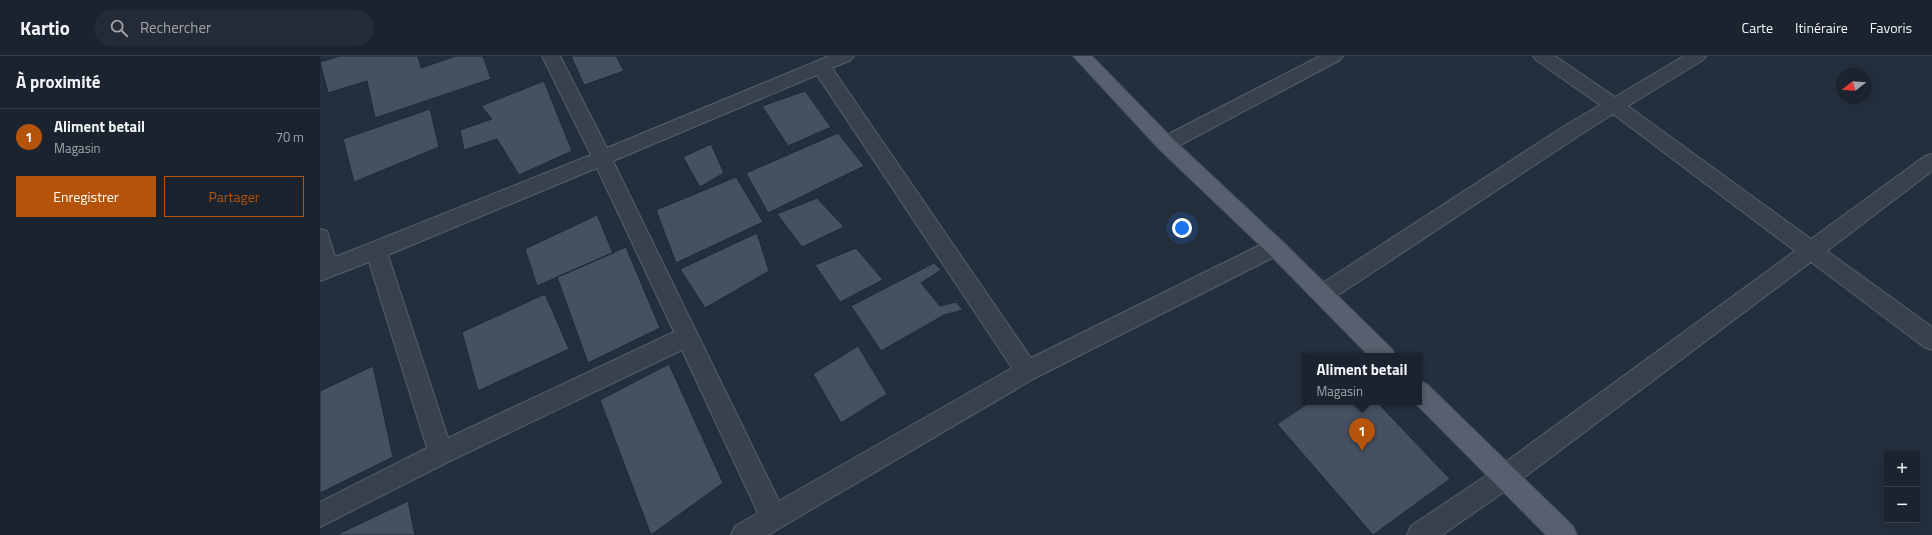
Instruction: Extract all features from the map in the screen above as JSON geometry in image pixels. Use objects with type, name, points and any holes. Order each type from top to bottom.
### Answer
[{"type":"main road","points":[[1082,56],[1166,144],[1275,247],[1381,353]]},
{"type":"main road","points":[[1422,394],[1564,535]]},
{"type":"street","points":[[551,56],[688,336],[773,517]]},
{"type":"street","points":[[320,237],[323,271],[376,251],[602,158],[845,56]]},
{"type":"street","points":[[1166,144],[1334,56]]},
{"type":"street","points":[[1542,56],[1614,106],[1932,340]]},
{"type":"street","points":[[1323,294],[1573,130],[1696,56]]},
{"type":"street","points":[[821,66],[1026,371]]},
{"type":"street","points":[[1420,535],[1505,477],[1932,161]]},
{"type":"street","points":[[744,535],[1026,371],[1275,247]]},
{"type":"street","points":[[376,251],[441,453]]},
{"type":"street","points":[[320,515],[441,453],[688,336]]},
{"type":"building","points":[[340,56],[418,56],[421,68],[456,56],[483,56],[491,79],[375,118],[367,81],[328,93],[320,62]]},
{"type":"building","points":[[571,56],[616,56],[624,71],[584,85]]},
{"type":"building","points":[[544,81],[572,151],[519,175],[497,139],[464,150],[460,130],[492,119],[481,106]]},
{"type":"building","points":[[805,91],[831,127],[788,146],[762,106]]},
{"type":"building","points":[[430,109],[439,147],[354,182],[343,139]]},
{"type":"building","points":[[838,133],[864,166],[768,213],[746,173]]},
{"type":"building","points":[[711,144],[724,173],[700,187],[683,157]]},
{"type":"building","points":[[736,177],[763,222],[676,263],[656,210]]},
{"type":"building","points":[[817,198],[844,227],[802,247],[777,214]]},
{"type":"building","points":[[597,215],[613,253],[537,286],[525,249]]},
{"type":"building","points":[[757,233],[769,271],[705,308],[680,269]]},
{"type":"building","points":[[626,247],[660,328],[588,363],[557,277]]},
{"type":"building","points":[[856,248],[883,280],[840,302],[815,265]]},
{"type":"building","points":[[934,263],[941,270],[921,283],[940,306],[956,302],[963,310],[944,315],[881,351],[851,306]]},
{"type":"building","points":[[545,294],[569,349],[478,391],[462,332]]},
{"type":"building","points":[[858,346],[887,394],[841,423],[813,374]]},
{"type":"building","points":[[669,364],[723,483],[651,535],[600,400]]},
{"type":"building","points":[[373,366],[393,457],[320,493],[320,391]]},
{"type":"building","points":[[1306,405],[1380,405],[1450,479],[1373,535],[1277,424]]},
{"type":"building","points":[[408,501],[415,535],[336,535]]},
{"type":"place","name":"Aliment betail","points":[[1362,451]]}]
